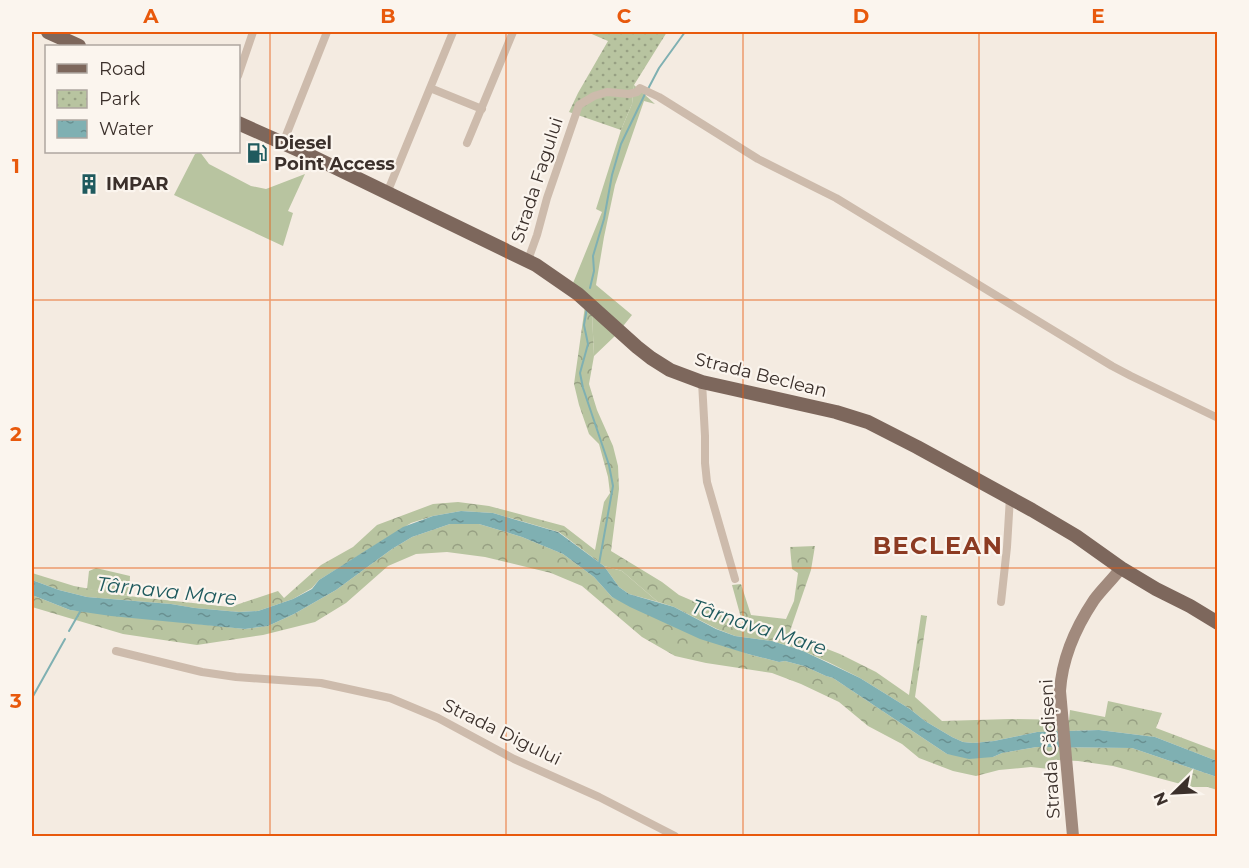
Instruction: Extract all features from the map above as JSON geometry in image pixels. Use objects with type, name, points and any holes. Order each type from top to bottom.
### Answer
[{"type":"main road","points":[[48,32],[78,45]]},
{"type":"main road","name":"Strada Beclean","points":[[240,124],[528,260],[578,294],[651,358],[670,370],[702,382],[804,404],[868,422],[1010,497],[1076,536],[1121,568],[1218,623]]},
{"type":"main road","name":"Strada Cădișeni","points":[[1073,837],[1065,759],[1061,680],[1068,651],[1083,618],[1094,600],[1121,568]]},
{"type":"street","points":[[240,70],[253,32]]},
{"type":"street","points":[[283,143],[327,32]]},
{"type":"street","points":[[387,193],[453,32]]},
{"type":"street","points":[[467,143],[513,32]]},
{"type":"street","points":[[430,88],[482,110]]},
{"type":"street","name":"Strada Fagului","points":[[528,260],[579,105],[594,96],[608,92],[629,94],[641,88],[758,159],[836,198],[1112,366],[1218,418]]},
{"type":"street","points":[[702,382],[707,482],[735,579]]},
{"type":"street","points":[[1001,602],[1010,497]]},
{"type":"street","name":"Strada Digului","points":[[116,651],[202,672],[236,677],[321,683],[390,698],[427,713],[514,759],[599,797],[675,837]]},
{"type":"green space","points":[[587,32],[667,32],[634,85],[632,104],[621,130],[569,112],[608,41]]},
{"type":"green space","points":[[634,85],[655,104],[644,101],[615,185],[596,285],[632,315],[616,335],[594,356],[592,313],[569,293],[602,212],[596,209],[621,130],[632,104]]},
{"type":"green space","points":[[201,153],[209,164],[251,186],[266,189],[305,174],[288,211],[293,213],[283,246],[174,195],[195,154]]},
{"type":"green space","points":[[585,306],[592,313],[594,356],[589,384],[597,410],[613,446],[618,466],[619,489],[611,551],[679,595],[743,625],[732,585],[741,584],[751,615],[786,619],[794,601],[798,573],[792,569],[790,547],[815,546],[811,570],[789,634],[840,654],[876,672],[909,695],[921,615],[927,616],[915,697],[942,721],[1069,720],[1070,710],[1105,717],[1108,701],[1162,713],[1156,728],[1217,751],[1217,761],[1155,737],[1099,730],[1037,732],[994,741],[963,742],[925,721],[860,678],[828,662],[772,641],[735,636],[717,629],[674,607],[658,602],[622,571],[604,566],[559,532],[493,513],[461,511],[411,523],[319,580],[312,588],[293,599],[258,611],[239,612],[87,597],[32,580],[32,573],[74,586],[128,596],[230,607],[278,591],[284,598],[321,565],[353,547],[377,525],[433,504],[458,502],[489,506],[564,526],[595,550],[604,502],[610,493],[599,444],[589,434],[574,384]]},
{"type":"green space","points":[[450,524],[479,524],[522,537],[563,554],[594,577],[612,597],[748,654],[804,666],[833,678],[947,754],[993,757],[1002,753],[1037,747],[1132,748],[1217,777],[1217,790],[1208,787],[1192,787],[1113,766],[1078,761],[1058,760],[1058,770],[1031,767],[999,770],[976,776],[953,771],[919,758],[902,744],[868,726],[839,702],[801,684],[772,673],[675,656],[642,637],[582,586],[551,573],[485,557],[447,552],[416,554],[388,566],[346,603],[315,622],[263,635],[197,645],[123,634],[32,607],[32,595],[70,610],[245,629],[268,626],[336,590],[412,537]]},
{"type":"green space","points":[[604,566],[622,571],[658,602],[629,594],[619,587]]},
{"type":"green space","points":[[96,568],[130,576],[129,596],[87,589],[89,571]]},
{"type":"water","points":[[461,511],[493,513],[558,532],[604,566],[619,587],[629,594],[674,607],[716,629],[735,636],[772,641],[801,650],[860,678],[925,721],[963,742],[994,741],[1037,732],[1099,730],[1155,737],[1217,761],[1217,777],[1132,748],[1037,747],[1002,753],[993,757],[969,759],[947,754],[833,678],[804,666],[748,654],[700,639],[612,597],[594,577],[563,554],[522,537],[479,524],[450,524],[412,537],[336,590],[268,626],[245,629],[111,616],[70,610],[32,595],[32,580],[87,597],[239,612],[258,611],[293,599],[312,589],[319,580],[403,527],[433,516]]},
{"type":"waterway","points":[[648,89],[659,68],[685,32]]},
{"type":"waterway","points":[[590,288],[594,271],[593,256],[604,219],[612,175],[621,144],[645,94]]},
{"type":"waterway","points":[[587,308],[584,325],[588,344],[580,373],[609,465],[613,486],[599,564]]},
{"type":"waterway","points":[[69,631],[81,610]]},
{"type":"waterway","points":[[32,698],[65,639]]},
{"type":"place","name":"Diesel Point Access","points":[[257,153]]},
{"type":"place","name":"IMPAR","points":[[89,184]]},
{"type":"district","name":"BECLEAN","points":[[938,545]]},
{"type":"water label","name":"Târnava Mare","points":[[167,591]]},
{"type":"water label","name":"Târnava Mare","points":[[759,627]]}]
